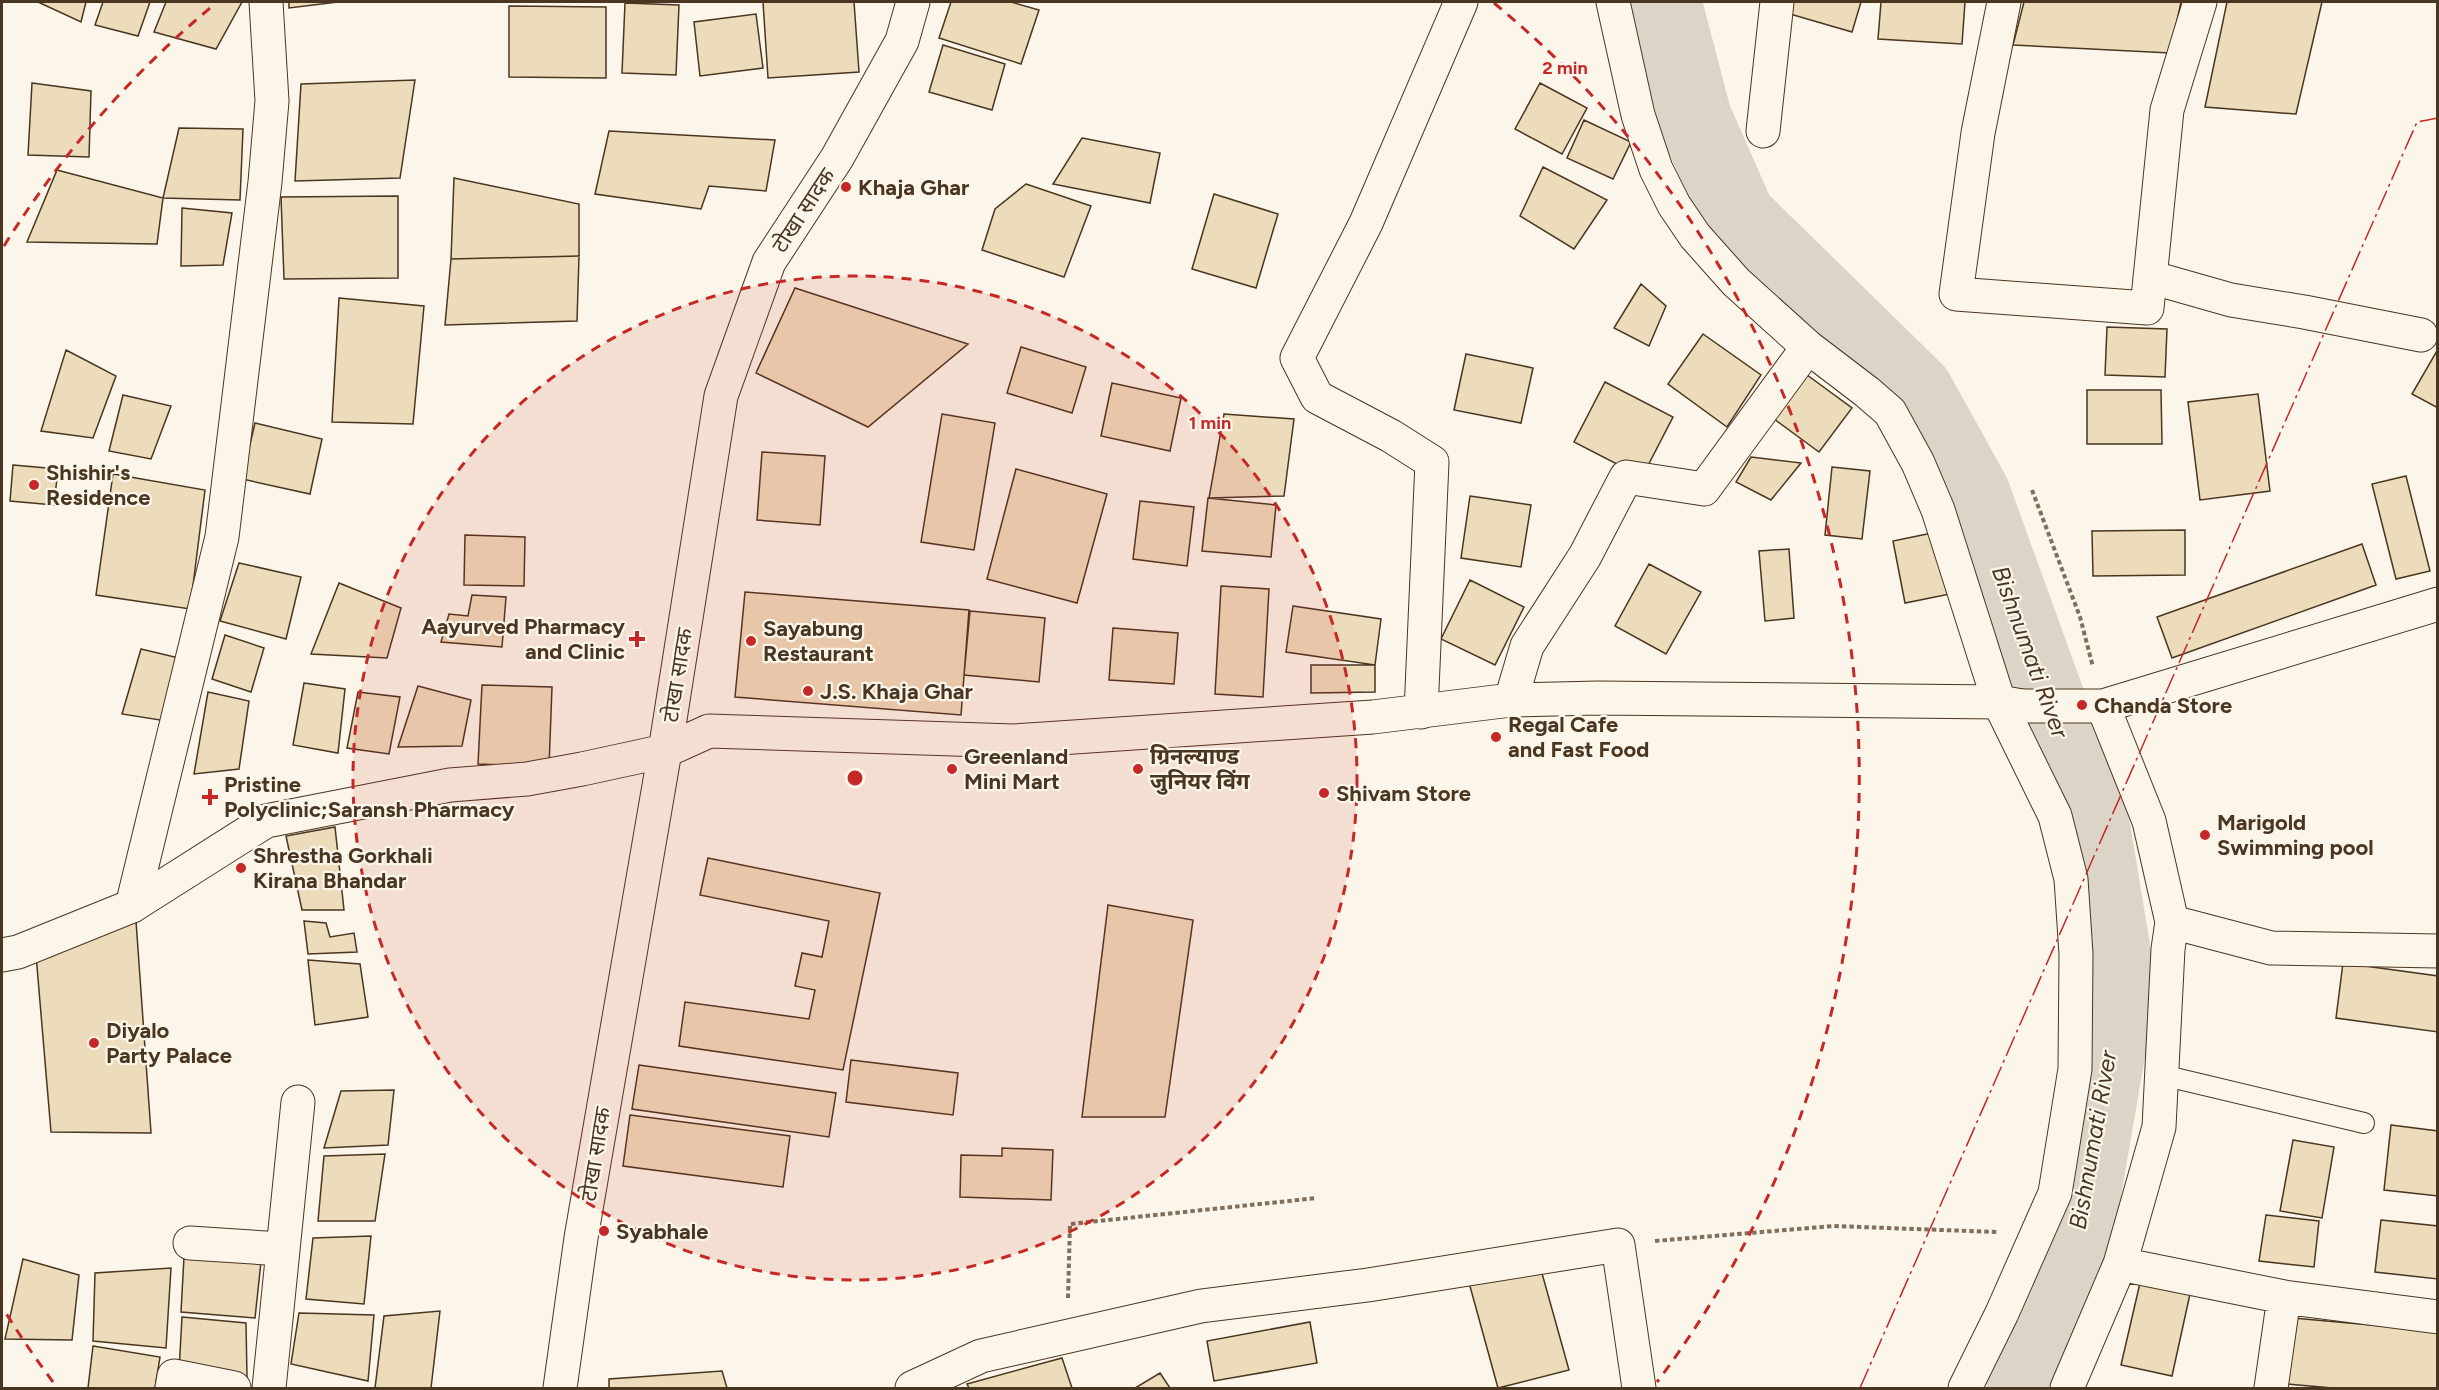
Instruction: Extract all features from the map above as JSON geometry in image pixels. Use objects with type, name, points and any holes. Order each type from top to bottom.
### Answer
[{"type":"street","points":[[132,906],[222,537],[265,182],[272,101],[266,2]]},
{"type":"street","name":"टोखा सादक","points":[[560,1389],[603,1102],[665,751],[721,396],[769,262],[837,158],[902,41],[913,2]]},
{"type":"street","points":[[1421,712],[1432,462],[1391,436],[1317,398],[1297,358],[1366,223],[1461,2]]},
{"type":"street","points":[[1613,2],[1638,115],[1656,170],[1674,205],[1695,236],[1737,282],[1808,347],[1868,392],[1890,412],[1918,463],[2055,816],[2070,879],[2076,954],[2075,1069],[2055,1193],[2002,1313],[1965,1389]]},
{"type":"street","points":[[1763,131],[1777,2]]},
{"type":"street","points":[[2004,2],[1978,133],[1956,294],[2147,309],[2167,110],[2200,2]]},
{"type":"street","points":[[2150,277],[2231,300],[2421,335]]},
{"type":"street","points":[[1511,700],[1527,645],[1585,556],[1626,477],[1704,489],[1808,347]]},
{"type":"street","points":[[2,955],[18,952],[132,906],[266,821],[450,786],[527,779],[665,751],[709,731],[1014,741],[1209,729],[1421,712],[1511,700],[1598,698],[2097,706],[2438,604]]},
{"type":"street","points":[[2067,1389],[2120,1264],[2159,1127],[2168,949],[2172,922],[2149,821],[2097,706]]},
{"type":"street","points":[[2172,922],[2271,948],[2438,951]]},
{"type":"street","points":[[269,1389],[298,1102]]},
{"type":"street","points":[[190,1243],[282,1249]]},
{"type":"street","points":[[912,1389],[981,1356],[1201,1306],[1368,1285],[1618,1245],[1639,1389]]},
{"type":"street","points":[[2120,1264],[2284,1297],[2438,1317]]},
{"type":"street","points":[[2271,1389],[2284,1297]]},
{"type":"street","points":[[172,1389],[174,1376],[234,1389]]},
{"type":"lane","points":[[2162,1075],[2364,1123]]},
{"type":"path","points":[[2032,490],[2080,617],[2097,706]]},
{"type":"path","points":[[1067,1338],[1070,1224],[1317,1198]]},
{"type":"path","points":[[1618,1245],[1833,1226],[2036,1234]]},
{"type":"building","points":[[38,2],[86,2],[81,22]]},
{"type":"building","points":[[103,2],[150,2],[138,36],[95,25]]},
{"type":"building","points":[[166,2],[242,2],[216,49],[154,32]]},
{"type":"building","points":[[289,2],[338,2],[289,8]]},
{"type":"building","points":[[763,2],[854,2],[859,72],[768,78]]},
{"type":"building","points":[[951,2],[1011,2],[1039,10],[1021,64],[939,38]]},
{"type":"building","points":[[1793,2],[1861,2],[1852,32],[1790,14]]},
{"type":"building","points":[[1881,2],[1965,2],[1962,44],[1878,39]]},
{"type":"building","points":[[2024,2],[2181,2],[2170,53],[2013,45]]},
{"type":"building","points":[[2227,2],[2322,2],[2296,114],[2205,107]]},
{"type":"building","points":[[625,3],[679,5],[676,75],[622,73]]},
{"type":"building","points":[[509,6],[606,7],[606,78],[509,77]]},
{"type":"building","points":[[756,14],[763,68],[700,76],[694,22]]},
{"type":"building","points":[[943,45],[1005,64],[992,110],[929,92]]},
{"type":"building","points":[[415,80],[400,178],[295,181],[301,84]]},
{"type":"building","points":[[32,83],[91,91],[89,157],[28,155]]},
{"type":"building","points":[[1540,83],[1587,108],[1562,154],[1515,129]]},
{"type":"building","points":[[1584,120],[1631,142],[1613,179],[1567,158]]},
{"type":"building","points":[[179,128],[243,129],[240,200],[163,198]]},
{"type":"building","points":[[609,131],[775,140],[766,191],[709,186],[701,209],[595,194]]},
{"type":"building","points":[[1082,138],[1160,153],[1150,203],[1053,184]]},
{"type":"building","points":[[1543,167],[1607,200],[1574,249],[1520,216]]},
{"type":"building","points":[[57,170],[163,198],[157,244],[27,242]]},
{"type":"building","points":[[454,178],[579,204],[579,256],[451,259]]},
{"type":"building","points":[[1026,184],[1091,206],[1064,277],[982,250],[995,209]]},
{"type":"building","points":[[1214,194],[1278,214],[1256,288],[1192,269]]},
{"type":"building","points":[[398,196],[398,278],[284,279],[281,197]]},
{"type":"building","points":[[182,208],[232,213],[223,265],[181,266]]},
{"type":"building","points":[[579,256],[577,321],[445,325],[451,259]]},
{"type":"building","points":[[1641,284],[1666,306],[1649,346],[1614,328]]},
{"type":"building","points":[[795,288],[968,344],[868,427],[756,373]]},
{"type":"building","points":[[339,298],[424,306],[413,424],[332,422]]},
{"type":"building","points":[[2107,327],[2167,329],[2165,377],[2105,375]]},
{"type":"building","points":[[1703,334],[1761,375],[1727,427],[1668,384]]},
{"type":"building","points":[[1021,347],[1086,367],[1072,413],[1007,393]]},
{"type":"building","points":[[2438,349],[2438,408],[2412,394]]},
{"type":"building","points":[[66,350],[116,376],[93,438],[41,431]]},
{"type":"building","points":[[1466,354],[1533,368],[1521,423],[1454,410]]},
{"type":"building","points":[[1803,372],[1852,408],[1819,452],[1770,416]]},
{"type":"building","points":[[1605,382],[1673,417],[1642,477],[1574,442]]},
{"type":"building","points":[[1112,383],[1181,398],[1170,451],[1101,436]]},
{"type":"building","points":[[2087,390],[2161,390],[2162,444],[2087,444]]},
{"type":"building","points":[[2258,394],[2270,491],[2200,500],[2188,402]]},
{"type":"building","points":[[123,395],[171,406],[151,459],[109,451]]},
{"type":"building","points":[[942,414],[995,423],[974,550],[921,542]]},
{"type":"building","points":[[1224,414],[1294,419],[1284,496],[1209,498]]},
{"type":"building","points":[[255,423],[322,439],[310,494],[242,479]]},
{"type":"building","points":[[762,452],[825,456],[820,525],[757,520]]},
{"type":"building","points":[[1751,457],[1801,463],[1771,500],[1736,482]]},
{"type":"building","name":"Shishir's Residence","points":[[13,465],[58,469],[54,505],[10,501]]},
{"type":"building","points":[[1832,467],[1870,471],[1862,539],[1825,535]]},
{"type":"building","points":[[1016,469],[1107,494],[1077,603],[987,579]]},
{"type":"building","points":[[113,474],[205,490],[190,609],[96,595]]},
{"type":"building","points":[[2406,476],[2430,571],[2396,579],[2372,484]]},
{"type":"building","points":[[1470,496],[1531,505],[1521,567],[1461,558]]},
{"type":"building","points":[[1208,498],[1276,505],[1271,557],[1202,551]]},
{"type":"building","points":[[1140,501],[1194,507],[1187,566],[1133,559]]},
{"type":"building","points":[[2185,530],[2185,575],[2093,576],[2092,531]]},
{"type":"building","points":[[1937,532],[1950,594],[1905,603],[1893,541]]},
{"type":"building","points":[[465,535],[525,537],[524,586],[464,585]]},
{"type":"building","points":[[2362,544],[2376,585],[2172,658],[2157,617]]},
{"type":"building","points":[[1789,549],[1794,618],[1765,621],[1759,551]]},
{"type":"building","points":[[239,563],[301,577],[286,639],[220,621]]},
{"type":"building","points":[[1649,564],[1701,592],[1666,654],[1615,626]]},
{"type":"building","points":[[1470,580],[1524,607],[1495,665],[1441,639]]},
{"type":"building","points":[[339,583],[401,608],[387,658],[311,654]]},
{"type":"building","points":[[1221,586],[1269,589],[1263,697],[1215,694]]},
{"type":"building","points":[[745,592],[969,610],[961,715],[735,697]]},
{"type":"building","points":[[472,595],[506,597],[502,647],[441,642],[449,614],[468,616]]},
{"type":"building","points":[[1293,606],[1381,619],[1375,665],[1286,652]]},
{"type":"building","points":[[970,611],[1045,618],[1039,682],[964,675]]},
{"type":"building","points":[[1113,628],[1178,633],[1174,684],[1109,680]]},
{"type":"building","points":[[225,635],[264,648],[251,692],[212,679]]},
{"type":"building","points":[[141,649],[179,658],[166,721],[122,714]]},
{"type":"building","points":[[1311,665],[1375,665],[1375,692],[1311,693]]},
{"type":"building","points":[[304,683],[345,689],[338,753],[293,745]]},
{"type":"building","points":[[482,685],[552,687],[549,767],[478,764]]},
{"type":"building","points":[[418,686],[471,700],[462,746],[398,747]]},
{"type":"building","points":[[208,692],[249,701],[239,769],[194,774]]},
{"type":"building","points":[[358,692],[400,697],[389,754],[347,748]]},
{"type":"building","points":[[335,827],[344,910],[302,910],[286,836]]},
{"type":"building","points":[[708,858],[880,893],[843,1070],[679,1046],[685,1002],[809,1019],[815,990],[795,986],[802,953],[822,957],[829,921],[700,895]]},
{"type":"building","points":[[1108,905],[1193,920],[1165,1117],[1082,1117]]},
{"type":"building","name":"Diyalo Party Palace","points":[[136,921],[151,1133],[51,1132],[36,955]]},
{"type":"building","points":[[304,921],[326,923],[330,937],[354,933],[357,952],[308,954]]},
{"type":"building","points":[[308,960],[360,964],[368,1017],[315,1025]]},
{"type":"building","points":[[2343,963],[2438,976],[2438,1032],[2336,1018]]},
{"type":"building","points":[[851,1060],[958,1073],[953,1115],[846,1102]]},
{"type":"building","points":[[639,1065],[836,1093],[829,1137],[632,1109]]},
{"type":"building","points":[[394,1090],[388,1145],[324,1148],[341,1091]]},
{"type":"building","points":[[630,1115],[790,1136],[783,1187],[623,1166]]},
{"type":"building","points":[[2391,1125],[2438,1131],[2438,1196],[2384,1190]]},
{"type":"building","points":[[2293,1140],[2334,1147],[2322,1218],[2280,1211]]},
{"type":"building","points":[[1002,1148],[1053,1150],[1051,1200],[960,1197],[961,1155],[1002,1156]]},
{"type":"building","points":[[385,1154],[375,1221],[318,1221],[324,1156]]},
{"type":"building","points":[[2266,1215],[2319,1221],[2314,1267],[2259,1261]]},
{"type":"building","points":[[2381,1220],[2438,1226],[2438,1279],[2375,1272]]},
{"type":"building","points":[[371,1236],[364,1304],[306,1299],[313,1238]]},
{"type":"building","points":[[184,1257],[261,1262],[255,1318],[181,1312]]},
{"type":"building","points":[[23,1259],[79,1275],[72,1340],[5,1339]]},
{"type":"building","points":[[1538,1259],[1569,1370],[1498,1388],[1468,1279]]},
{"type":"building","points":[[171,1268],[166,1348],[93,1341],[95,1273]]},
{"type":"building","points":[[2140,1283],[2190,1294],[2172,1376],[2121,1365]]},
{"type":"building","points":[[440,1311],[431,1388],[375,1388],[384,1316]]},
{"type":"building","points":[[299,1313],[374,1315],[368,1381],[291,1364]]},
{"type":"building","points":[[182,1317],[246,1323],[247,1377],[179,1371]]},
{"type":"building","points":[[2293,1318],[2438,1331],[2438,1388],[2333,1388],[2287,1384]]},
{"type":"building","points":[[1310,1322],[1317,1363],[1214,1381],[1207,1341]]},
{"type":"building","points":[[93,1346],[160,1357],[155,1388],[88,1388]]},
{"type":"building","points":[[1062,1358],[1072,1388],[969,1388],[967,1384]]},
{"type":"building","points":[[722,1371],[727,1388],[609,1388],[609,1379]]},
{"type":"building","points":[[1160,1373],[1170,1388],[1135,1388]]},
{"type":"waterway","name":"Bishnumati River","points":[[1664,2],[1694,117],[1738,217],[1916,391],[1973,494],[2092,823],[2119,987],[2070,1271],[2024,1388]]},
{"type":"power","points":[[1860,1388],[2417,122],[2438,118]]},
{"type":"place","name":"Khaja Ghar","points":[[846,187]]},
{"type":"place","name":"Shishir's Residence","points":[[34,485]]},
{"type":"place","name":"Aayurved Pharmacy and Clinic","points":[[637,639]]},
{"type":"place","name":"Sayabung Restaurant","points":[[751,641]]},
{"type":"place","name":"J.S. Khaja Ghar","points":[[808,691]]},
{"type":"place","name":"Chanda Store","points":[[2082,705]]},
{"type":"place","name":"Regal Cafe and Fast Food","points":[[1496,737]]},
{"type":"place","name":"Greenland Mini Mart","points":[[952,769]]},
{"type":"place","name":"ग्रिनल्याण्ड जुनियर विंग","points":[[1138,769]]},
{"type":"place","name":"Shivam Store","points":[[1324,793]]},
{"type":"place","name":"Pristine Polyclinic;Saransh Pharmacy","points":[[210,797]]},
{"type":"place","name":"Marigold Swimming pool","points":[[2205,835]]},
{"type":"place","name":"Shrestha Gorkhali Kirana Bhandar","points":[[241,868]]},
{"type":"place","name":"Diyalo Party Palace","points":[[94,1043]]},
{"type":"place","name":"Syabhale","points":[[604,1231]]}]
